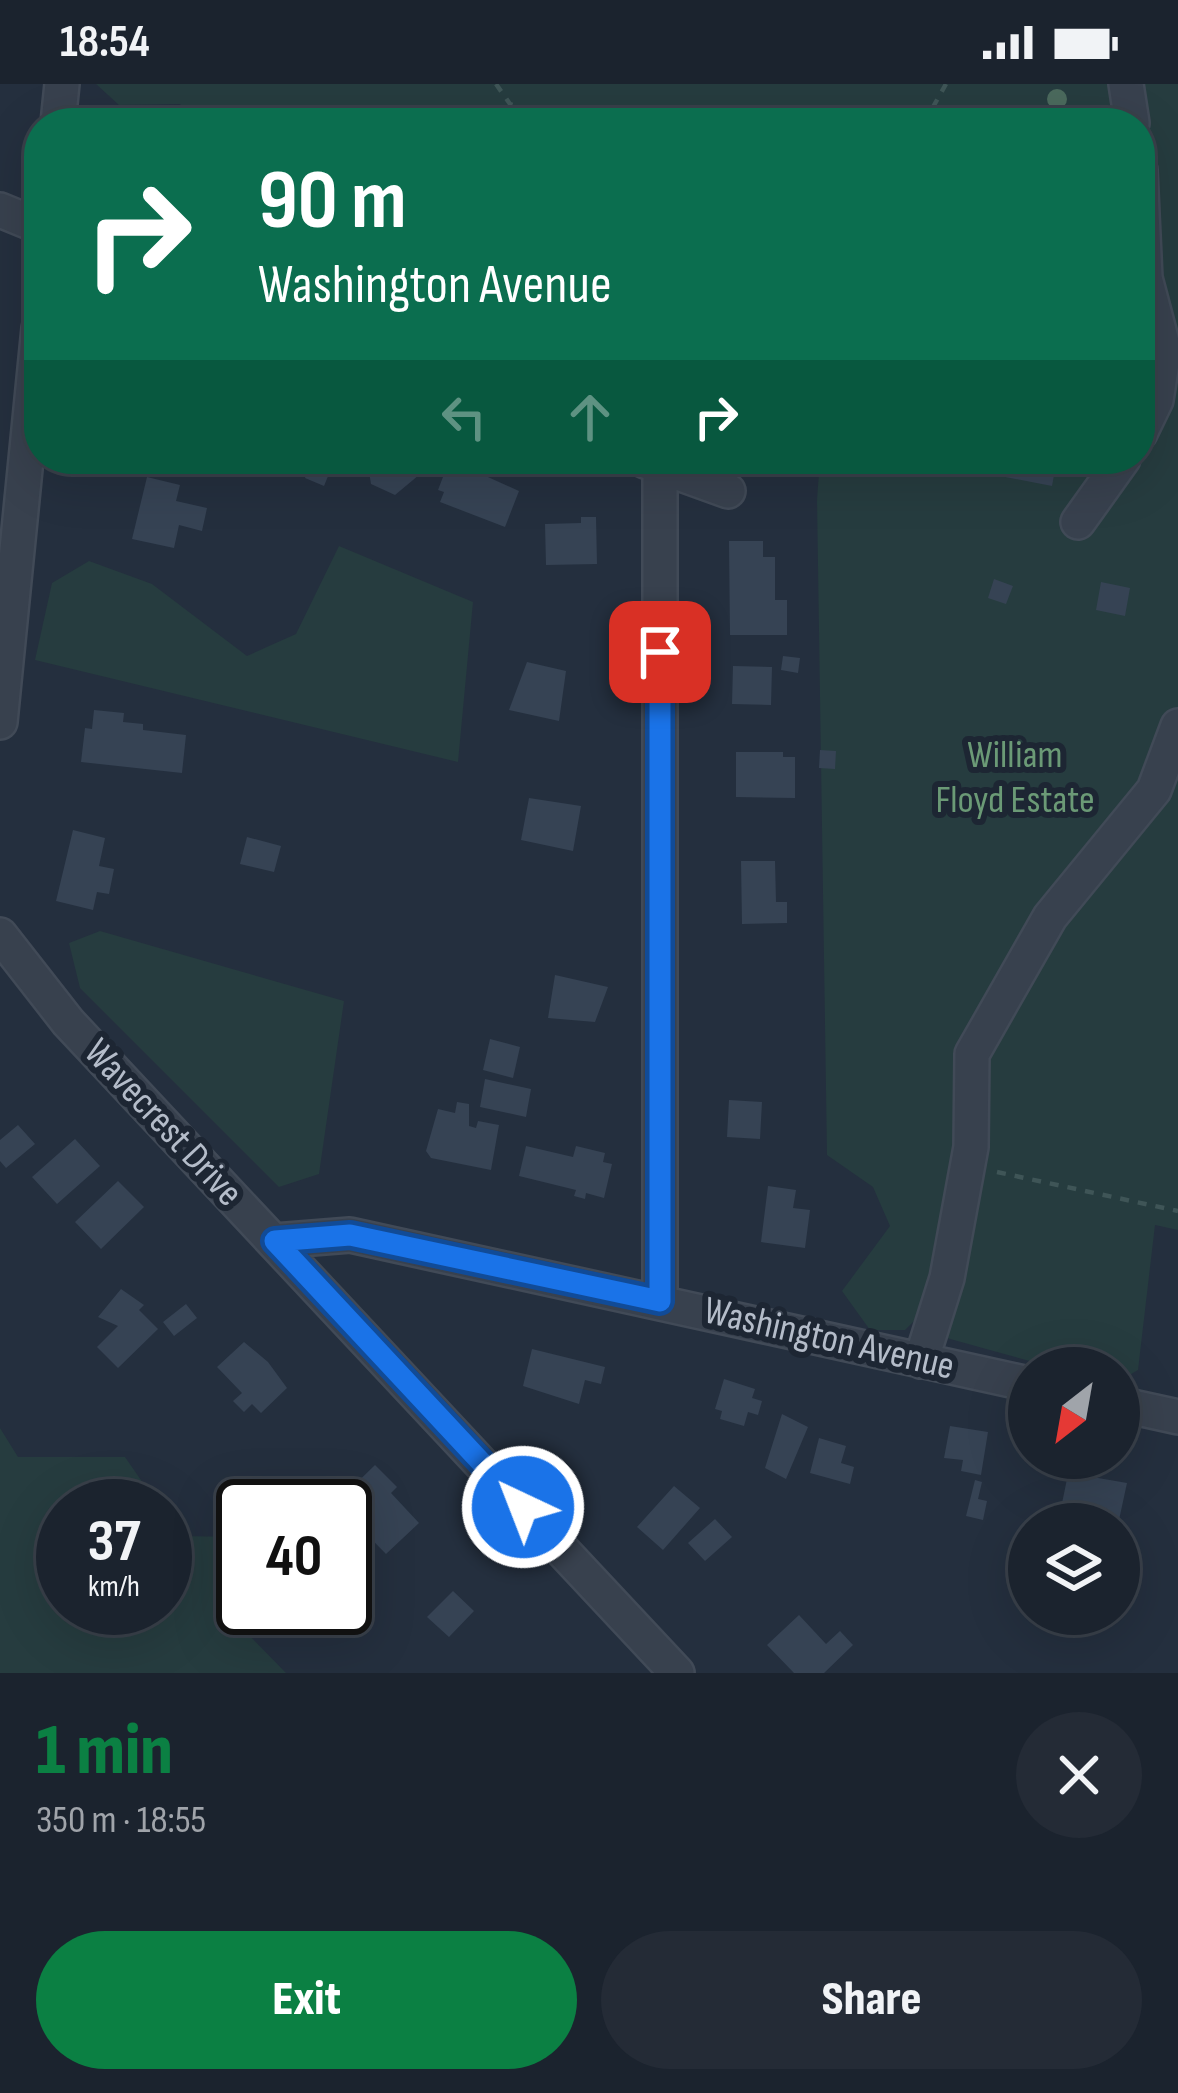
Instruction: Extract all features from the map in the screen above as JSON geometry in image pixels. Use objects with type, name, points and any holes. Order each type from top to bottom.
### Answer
[{"type":"street","points":[[1155,316],[1164,350],[1155,402]]},
{"type":"street","points":[[0,722],[25,474]]},
{"type":"street","points":[[650,474],[660,1301]]},
{"type":"street","points":[[681,474],[728,491]]},
{"type":"street","points":[[1078,522],[1113,474]]},
{"type":"street","points":[[921,1360],[947,1278],[968,1166],[972,1054],[1050,917],[1154,790],[1178,726]]},
{"type":"street","name":"Wavecrest Drive","points":[[0,935],[68,1022],[677,1673]]},
{"type":"street","name":"Washington Avenue","points":[[275,1241],[350,1235],[1008,1379]]},
{"type":"street","points":[[1140,1409],[1178,1417]]},
{"type":"path","points":[[496,84],[510,104],[521,108]]},
{"type":"path","points":[[968,1166],[1178,1211]]},
{"type":"green space","name":"William Floyd Estate","points":[[96,84],[1178,84],[1178,1230],[1155,1225],[1140,1353],[1140,1347],[1008,1347],[1008,1355],[914,1329],[915,1320],[905,1330],[870,1330],[842,1291],[890,1226],[873,1187],[827,1155],[817,500],[819,474],[1155,474],[1155,108],[183,108],[180,104],[119,105]]},
{"type":"green space","points":[[339,546],[473,602],[458,762],[35,660],[52,583],[89,561],[152,584],[247,656],[296,634]]},
{"type":"green space","points":[[100,931],[344,1001],[319,1174],[279,1187],[80,988],[69,943]]},
{"type":"green space","points":[[0,1428],[18,1457],[125,1457],[140,1479],[36,1479],[36,1635],[192,1635],[192,1536],[216,1537],[216,1635],[249,1635],[286,1673],[0,1673]]},
{"type":"building","points":[[306,474],[329,474],[324,486],[305,478]]},
{"type":"building","points":[[369,474],[419,475],[395,495],[371,484]]},
{"type":"building","points":[[444,474],[481,474],[519,491],[505,527],[440,502],[444,492],[438,490]]},
{"type":"building","points":[[995,474],[1054,474],[1052,486]]},
{"type":"building","points":[[147,477],[180,485],[176,501],[207,508],[202,531],[179,525],[174,548],[132,539]]},
{"type":"building","points":[[581,517],[596,517],[597,564],[546,565],[545,524],[581,523]]},
{"type":"building","points":[[729,541],[763,541],[763,557],[775,557],[775,600],[787,600],[787,635],[730,635]]},
{"type":"building","points":[[994,579],[1013,586],[1006,604],[988,598]]},
{"type":"building","points":[[1101,582],[1130,588],[1125,616],[1096,610]]},
{"type":"building","points":[[783,656],[800,658],[798,673],[781,670]]},
{"type":"building","points":[[527,662],[566,671],[559,721],[509,710]]},
{"type":"building","points":[[733,666],[772,667],[771,705],[732,704]]},
{"type":"building","points":[[94,710],[124,713],[123,722],[143,724],[143,730],[186,735],[182,773],[81,762],[85,728],[92,729]]},
{"type":"building","points":[[820,750],[836,751],[835,769],[819,768]]},
{"type":"building","points":[[736,752],[783,752],[783,757],[795,757],[795,798],[736,797]]},
{"type":"building","points":[[529,798],[581,806],[573,851],[521,840]]},
{"type":"building","points":[[73,830],[105,838],[99,866],[114,869],[109,894],[97,892],[93,910],[56,901]]},
{"type":"building","points":[[247,837],[281,846],[274,872],[240,864]]},
{"type":"building","points":[[741,861],[775,861],[776,902],[787,902],[787,923],[742,924]]},
{"type":"building","points":[[555,975],[608,987],[595,1022],[548,1018]]},
{"type":"building","points":[[490,1039],[520,1047],[513,1078],[483,1070]]},
{"type":"building","points":[[485,1079],[531,1089],[526,1117],[480,1107]]},
{"type":"building","points":[[729,1100],[762,1102],[760,1139],[727,1137]]},
{"type":"building","points":[[457,1102],[469,1104],[469,1126],[476,1128],[478,1121],[499,1125],[491,1170],[431,1158],[426,1151],[438,1109],[455,1113]]},
{"type":"building","points":[[18,1125],[35,1144],[6,1168],[0,1161],[0,1140]]},
{"type":"building","points":[[75,1139],[100,1166],[57,1204],[32,1177]]},
{"type":"building","points":[[526,1146],[573,1157],[576,1146],[605,1153],[603,1162],[612,1164],[604,1198],[586,1193],[585,1199],[574,1196],[576,1190],[519,1176]]},
{"type":"building","points":[[118,1181],[144,1207],[101,1249],[75,1222]]},
{"type":"building","points":[[768,1186],[796,1190],[793,1208],[810,1210],[805,1248],[761,1242]]},
{"type":"building","points":[[121,1289],[144,1305],[139,1310],[158,1329],[118,1368],[97,1347],[118,1326],[98,1317]]},
{"type":"building","points":[[186,1304],[197,1318],[174,1336],[163,1322]]},
{"type":"building","points":[[244,1342],[268,1362],[287,1388],[261,1413],[252,1404],[244,1412],[233,1401],[242,1393],[217,1367]]},
{"type":"building","points":[[532,1349],[605,1367],[601,1384],[585,1380],[579,1404],[523,1386]]},
{"type":"building","points":[[724,1379],[755,1389],[752,1398],[762,1401],[758,1415],[748,1412],[744,1426],[720,1419],[722,1411],[715,1409]]},
{"type":"building","points":[[782,1414],[808,1427],[786,1479],[765,1468]]},
{"type":"building","points":[[950,1426],[988,1432],[981,1475],[961,1471],[963,1460],[944,1458]]},
{"type":"building","points":[[819,1438],[846,1446],[841,1463],[854,1467],[850,1484],[810,1473]]},
{"type":"building","points":[[375,1465],[397,1487],[391,1493],[419,1523],[386,1554],[372,1540],[372,1479],[361,1479]]},
{"type":"building","points":[[1067,1479],[1127,1483],[1123,1503],[1062,1503]]},
{"type":"building","points":[[975,1480],[982,1482],[978,1499],[987,1501],[983,1520],[966,1516]]},
{"type":"building","points":[[674,1486],[700,1508],[663,1550],[637,1527]]},
{"type":"building","points":[[715,1519],[732,1537],[705,1561],[688,1543]]},
{"type":"building","points":[[453,1591],[474,1611],[449,1637],[427,1617]]},
{"type":"building","points":[[799,1615],[826,1644],[840,1631],[853,1645],[824,1673],[794,1673],[767,1645]]},
{"type":"route","points":[[523,1507],[275,1241],[350,1235],[660,1301],[660,652]]}]
